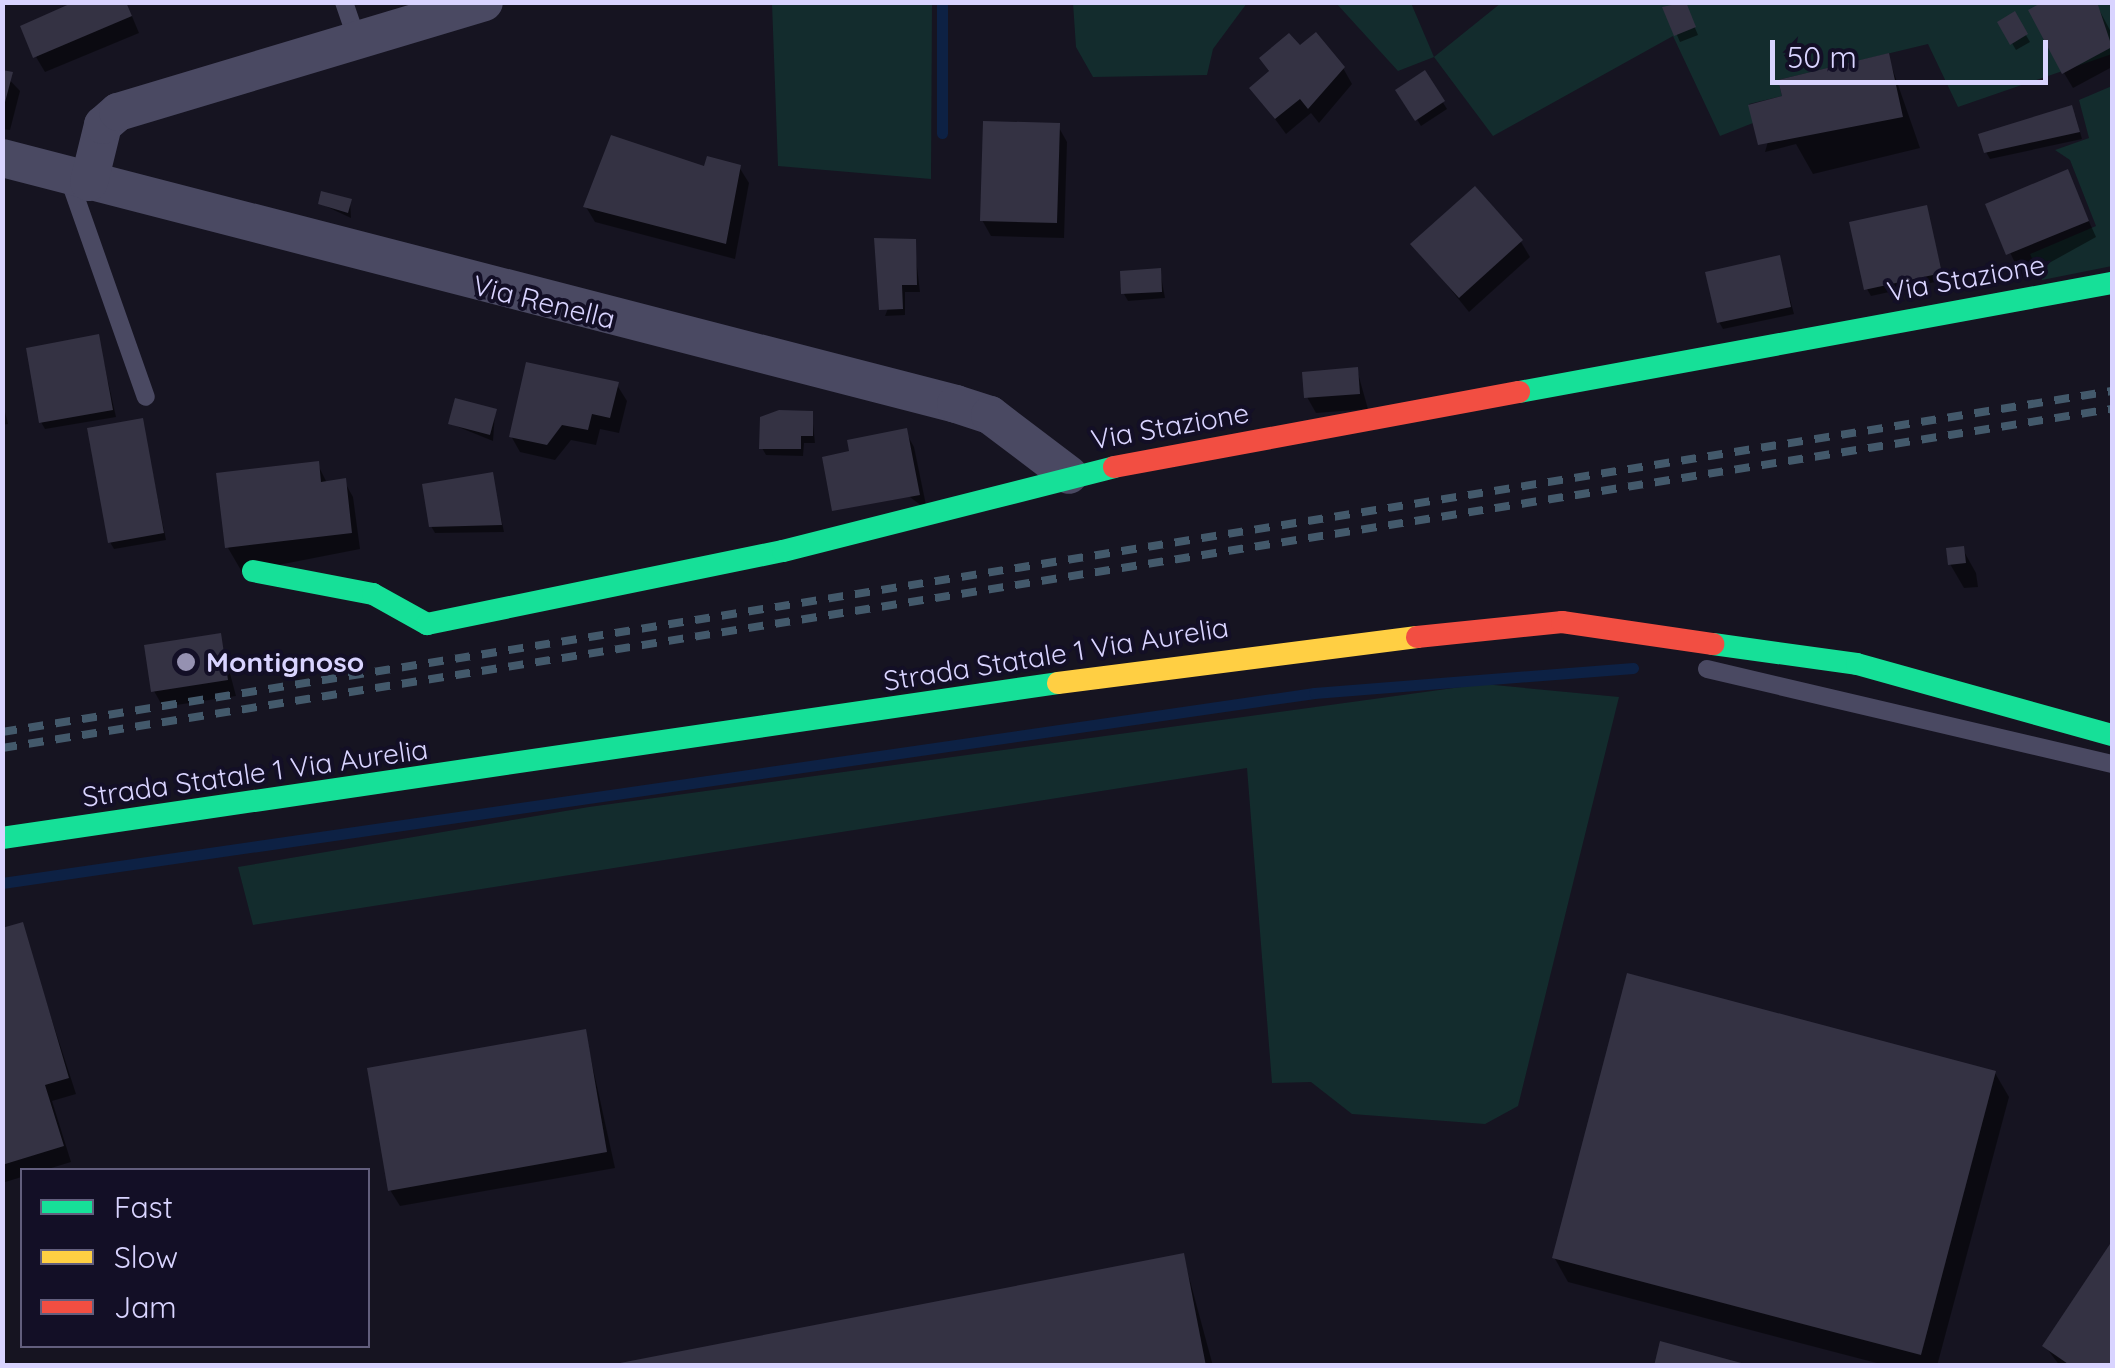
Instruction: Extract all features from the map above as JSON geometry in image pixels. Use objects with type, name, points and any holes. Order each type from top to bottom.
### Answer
[{"type":"main road","name":"Via Stazione","points":[[253,571],[373,594],[427,624],[782,551],[1069,475],[2112,282]]},
{"type":"main road","name":"Strada Statale 1 Via Aurelia","points":[[2,838],[1287,650],[1562,622],[1857,664],[2112,736]]},
{"type":"street","points":[[79,179],[103,125],[118,112],[484,2]]},
{"type":"street","name":"Via Renella","points":[[2,158],[956,404],[990,415],[1069,475]]},
{"type":"lane","points":[[344,2],[357,40]]},
{"type":"lane","points":[[79,179],[146,397]]},
{"type":"lane","points":[[1706,669],[2112,764]]},
{"type":"green space","points":[[1073,2],[1247,3],[1213,49],[1207,75],[1093,77],[1076,47]]},
{"type":"green space","points":[[772,3],[932,3],[931,179],[778,166]]},
{"type":"green space","points":[[1336,3],[1411,3],[1434,57],[1398,71]]},
{"type":"green space","points":[[1501,3],[2112,3],[2112,54],[1958,107],[1928,44],[1778,80],[1782,96],[1749,104],[1753,123],[1720,136],[1673,36],[1493,136],[1434,57]]},
{"type":"green space","points":[[2112,86],[2112,266],[2042,280],[2030,254],[2096,226],[2070,160],[2055,150],[2089,138],[2079,100]]},
{"type":"green space","points":[[1483,684],[1619,697],[1518,1106],[1485,1124],[1352,1114],[1311,1082],[1272,1083],[1247,768],[253,925],[238,867],[589,807]]},
{"type":"building","points":[[74,2],[126,2],[132,16],[33,58],[20,26]]},
{"type":"building","points":[[1686,2],[1696,27],[1674,36],[1662,7]]},
{"type":"building","points":[[2043,2],[2097,2],[2112,47],[2062,74],[2028,10]]},
{"type":"building","points":[[2015,11],[2028,34],[2010,45],[1997,22]]},
{"type":"building","points":[[1316,32],[1345,67],[1308,109],[1300,99],[1275,119],[1249,88],[1269,71],[1259,58],[1289,33],[1300,45]]},
{"type":"building","points":[[1889,53],[1903,117],[1758,145],[1748,105],[1782,96],[1778,80]]},
{"type":"building","points":[[2,70],[13,72],[4,106],[2,106]]},
{"type":"building","points":[[1425,70],[1445,101],[1415,121],[1395,90]]},
{"type":"building","points":[[2072,105],[2080,132],[1984,153],[1978,134]]},
{"type":"building","points":[[983,121],[1060,123],[1057,223],[980,221]]},
{"type":"building","points":[[611,135],[704,166],[707,156],[741,165],[726,244],[583,207]]},
{"type":"building","points":[[2068,169],[2089,221],[2006,255],[1985,204]]},
{"type":"building","points":[[1475,186],[1523,240],[1459,298],[1410,244]]},
{"type":"building","points":[[321,191],[352,199],[348,213],[318,204]]},
{"type":"building","points":[[1927,205],[1942,273],[1864,290],[1849,222]]},
{"type":"building","points":[[874,238],[916,239],[917,285],[902,285],[903,309],[879,310]]},
{"type":"building","points":[[1780,255],[1791,307],[1717,323],[1705,272]]},
{"type":"building","points":[[1161,268],[1162,292],[1121,294],[1120,271]]},
{"type":"building","points":[[99,334],[113,410],[39,423],[26,348]]},
{"type":"building","points":[[526,362],[619,382],[610,418],[592,414],[588,430],[562,425],[547,445],[509,437]]},
{"type":"building","points":[[1358,367],[1360,394],[1304,398],[1302,372]]},
{"type":"building","points":[[455,398],[497,409],[490,435],[448,424]]},
{"type":"building","points":[[779,410],[813,411],[813,436],[801,436],[801,449],[759,449],[760,417]]},
{"type":"building","points":[[143,418],[164,533],[108,543],[87,428]]},
{"type":"building","points":[[907,428],[920,495],[832,511],[822,457],[849,451],[847,440]]},
{"type":"building","points":[[319,461],[321,482],[346,478],[352,533],[225,548],[216,473]]},
{"type":"building","points":[[493,472],[502,525],[429,527],[422,484]]},
{"type":"building","points":[[1964,546],[1966,563],[1948,565],[1946,548]]},
{"type":"building","name":"Montignoso","points":[[221,633],[228,680],[151,692],[144,645]]},
{"type":"building","points":[[23,922],[69,1078],[45,1085],[64,1146],[2,1165],[2,928]]},
{"type":"building","points":[[1627,973],[1996,1071],[1921,1355],[1552,1258]]},
{"type":"building","points":[[586,1029],[607,1152],[388,1191],[367,1068]]},
{"type":"building","points":[[2112,1241],[2112,1366],[2071,1366],[2042,1346]]},
{"type":"building","points":[[1184,1253],[1206,1366],[615,1364]]},
{"type":"building","points":[[1660,1341],[1745,1364],[1745,1366],[1654,1366]]},
{"type":"waterway","points":[[942,2],[942,133]]},
{"type":"waterway","points":[[2,883],[1314,693],[1633,668]]},
{"type":"railway","points":[[2,732],[2112,391]]},
{"type":"railway","points":[[2,748],[2112,409]]},
{"type":"traffic: fast","points":[[1519,392],[2112,283]]},
{"type":"traffic: fast","points":[[253,571],[373,594],[427,624],[783,551],[1114,467]]},
{"type":"traffic: fast","points":[[1713,644],[1857,664],[2112,735]]},
{"type":"traffic: fast","points":[[2,838],[1058,683]]},
{"type":"traffic: slow","points":[[1058,683],[1417,637]]},
{"type":"traffic: jam","points":[[1114,467],[1519,392]]},
{"type":"traffic: jam","points":[[1417,637],[1562,622],[1713,644]]},
{"type":"place","name":"Montignoso","points":[[186,662]]}]
